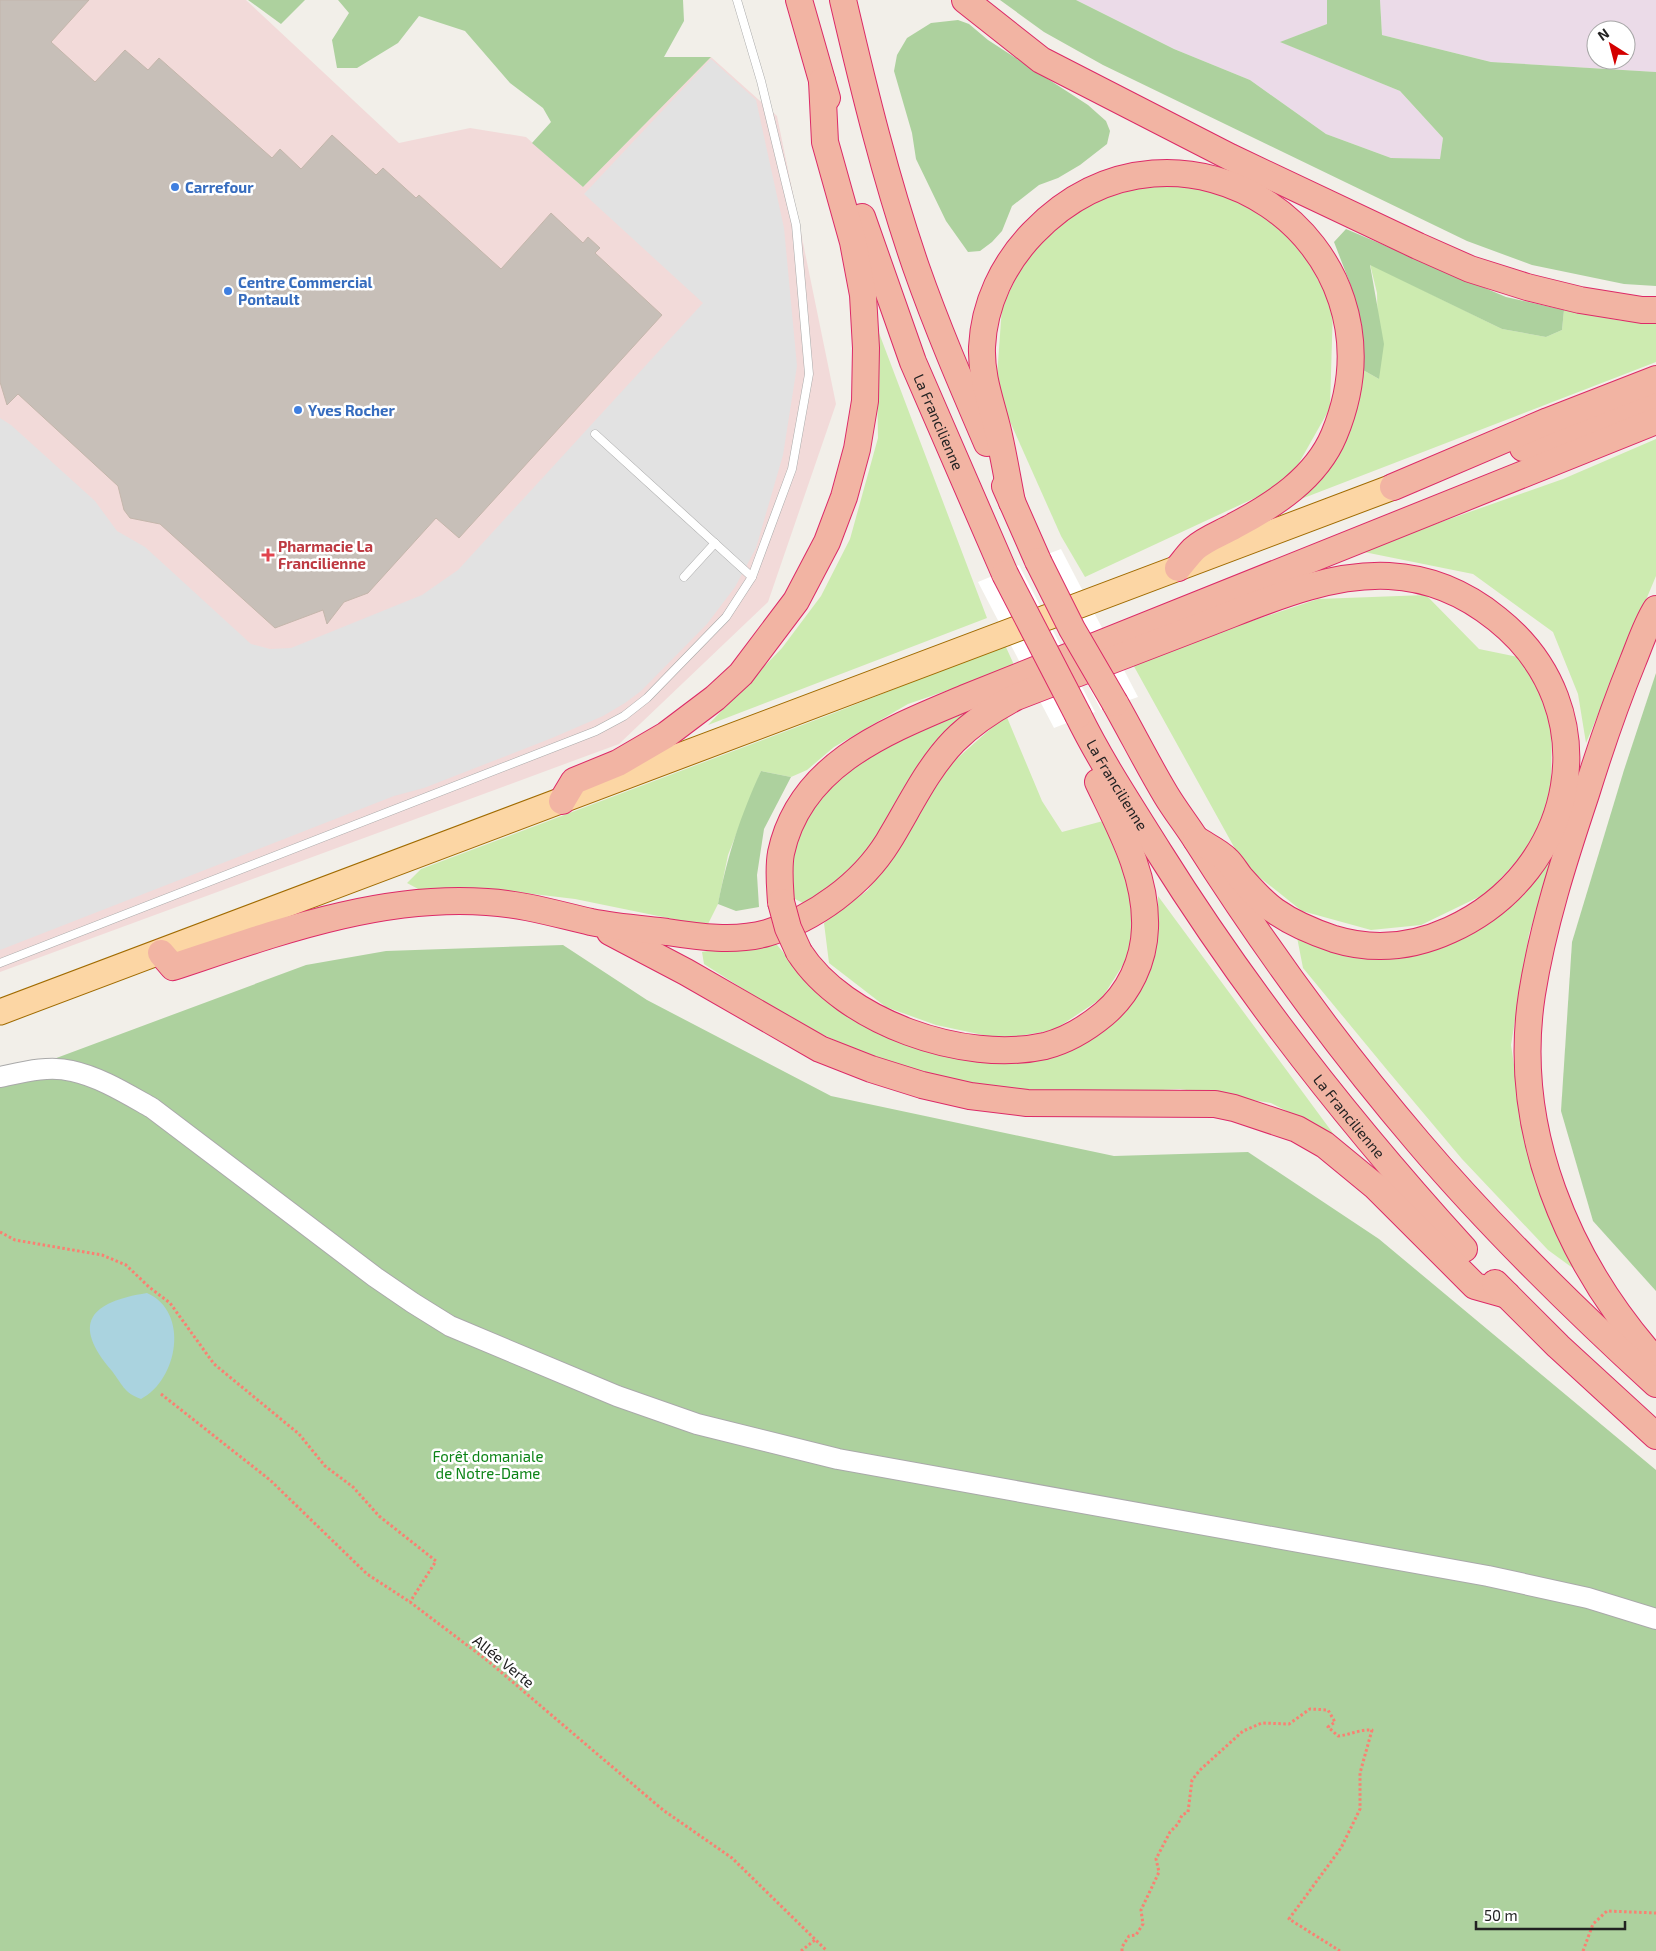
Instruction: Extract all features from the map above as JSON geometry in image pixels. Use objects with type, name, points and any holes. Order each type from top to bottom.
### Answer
[{"type":"highway","name":"La Francilienne","points":[[799,0],[852,185],[913,362],[1005,574],[1079,718],[1134,813],[1208,928],[1310,1068],[1391,1170],[1507,1295],[1558,1346],[1656,1436]]},
{"type":"highway","points":[[843,0],[887,173],[916,266],[949,357],[1038,561],[1072,629],[1166,796],[1274,958],[1339,1046],[1419,1144],[1503,1235],[1587,1321],[1656,1384]]},
{"type":"highway","points":[[966,0],[1041,60],[1230,157],[1418,246],[1470,269],[1527,287],[1580,300],[1642,310],[1656,310]]},
{"type":"highway","points":[[562,801],[574,780],[618,763],[666,735],[716,698],[741,674],[796,601],[826,542],[844,497],[857,449],[865,401],[866,348],[862,295],[854,242],[825,142],[822,81]]},
{"type":"highway","points":[[1012,502],[983,369],[982,345],[988,306],[1006,268],[1024,242],[1050,215],[1067,202],[1116,181],[1153,173],[1191,174],[1234,185],[1278,211],[1302,232],[1319,252],[1339,294],[1349,331],[1351,356],[1348,380],[1334,435],[1322,456],[1298,484],[1272,504],[1196,547],[1178,568]]},
{"type":"highway","points":[[1393,487],[1548,421],[1656,380]]},
{"type":"highway","points":[[1393,487],[1547,440],[1656,400]]},
{"type":"highway","points":[[1079,718],[1095,776],[1134,864],[1145,915],[1142,954],[1133,978],[1115,1005],[1092,1024],[1068,1038],[1045,1046],[1022,1049],[991,1049],[936,1040],[888,1023],[854,1004],[822,981],[799,952],[788,928],[781,902],[779,875],[781,853],[798,808],[820,778],[851,752],[907,722],[964,698],[1656,421]]},
{"type":"highway","points":[[161,953],[173,967],[258,939],[332,918],[372,910],[448,900],[518,905],[590,921],[698,937],[728,938],[767,933],[808,914],[835,898],[880,855],[932,768],[952,742],[992,710],[1016,697],[1125,655],[1319,584],[1353,578],[1387,576],[1414,578],[1460,592],[1480,604],[1522,640],[1536,658],[1552,690],[1562,722],[1565,755],[1565,787],[1553,826],[1537,858],[1509,891],[1492,907],[1472,920],[1434,937],[1391,946],[1371,946],[1342,941],[1302,926],[1273,910],[1239,876],[1227,859],[1196,839]]},
{"type":"highway","points":[[1656,609],[1621,690],[1558,880],[1543,936],[1533,987],[1528,1040],[1529,1082],[1534,1127],[1545,1170],[1559,1211],[1597,1284],[1621,1319],[1656,1361]]},
{"type":"highway","points":[[590,921],[652,953],[820,1049],[870,1069],[922,1085],[970,1096],[1027,1103],[1215,1104],[1234,1108],[1298,1129],[1325,1145],[1376,1187],[1475,1286],[1507,1295]]},
{"type":"main road","points":[[0,1012],[161,953],[1393,487]]},
{"type":"street","points":[[0,1077],[37,1070],[71,1070],[123,1091],[152,1108],[375,1277],[450,1326],[617,1396],[697,1424],[848,1461],[1488,1576],[1588,1598],[1656,1619]]},
{"type":"lane","points":[[0,963],[596,731],[624,716],[654,692],[726,616],[752,577],[792,469],[809,374],[796,225],[762,81],[737,0]]},
{"type":"lane","points":[[595,434],[752,577]]},
{"type":"lane","points":[[684,577],[715,543]]},
{"type":"path","points":[[0,1232],[15,1240],[102,1255],[126,1265],[148,1287],[170,1303],[214,1364],[299,1434],[325,1466],[353,1487],[379,1516],[436,1561],[410,1602]]},
{"type":"path","name":"Allée Verte","points":[[160,1394],[270,1480],[367,1574],[410,1602],[488,1661],[663,1810],[732,1858],[770,1893],[827,1951]]},
{"type":"path","points":[[1122,1951],[1129,1936],[1136,1934],[1143,1924],[1142,1910],[1159,1872],[1156,1859],[1170,1832],[1178,1824],[1182,1815],[1188,1812],[1192,1780],[1200,1770],[1244,1731],[1262,1722],[1289,1724],[1310,1709],[1328,1710],[1335,1722],[1328,1727],[1338,1736],[1351,1734],[1362,1729],[1372,1730],[1360,1773],[1360,1809],[1341,1848],[1288,1919],[1340,1951]]},
{"type":"path","points":[[1583,1951],[1594,1924],[1607,1911],[1656,1913]]},
{"type":"path","points":[[801,1951],[815,1940]]},
{"type":"shaded area","points":[[0,0],[246,0],[399,143],[470,128],[526,137],[583,187],[711,57],[777,116],[836,404],[768,602],[619,744],[0,972]]},
{"type":"shaded area","points":[[1076,0],[1327,0],[1327,24],[1281,42],[1400,91],[1443,138],[1440,160],[1391,158],[1326,134],[1250,80],[1174,49]]},
{"type":"shaded area","points":[[1380,0],[1656,0],[1656,72],[1623,70],[1636,70],[1636,20],[1586,20],[1586,68],[1491,62],[1382,35]]},
{"type":"shaded area","points":[[711,59],[756,100],[784,228],[797,366],[783,455],[756,548],[735,587],[707,624],[641,691],[603,716],[424,788],[394,796],[0,950],[0,418],[11,425],[95,501],[117,531],[145,547],[251,644],[270,649],[291,648],[422,595],[458,570],[703,303],[584,194]]},
{"type":"green space","points":[[248,0],[305,0],[281,24]]},
{"type":"green space","points":[[338,0],[683,0],[684,21],[664,57],[711,57],[583,187],[532,143],[551,122],[543,108],[510,83],[465,31],[419,16],[398,43],[357,68],[337,68],[332,40],[349,13]]},
{"type":"green space","points":[[1000,0],[1076,0],[1174,49],[1250,80],[1326,134],[1391,158],[1440,159],[1443,138],[1400,91],[1280,42],[1327,24],[1327,0],[1380,0],[1382,35],[1491,62],[1586,68],[1586,70],[1656,72],[1656,286],[1624,284],[1532,265],[1467,241],[1103,65],[1044,32]]},
{"type":"green space","points":[[958,20],[969,24],[988,40],[1088,105],[1106,121],[1110,131],[1107,144],[1080,165],[1058,178],[1039,185],[1012,206],[1002,231],[992,242],[980,251],[968,252],[946,221],[916,159],[912,133],[894,71],[897,55],[907,38],[931,23]]},
{"type":"green space","points":[[1146,186],[1205,186],[1253,204],[1298,244],[1333,306],[1330,408],[1295,470],[1272,490],[1085,577],[1061,536],[996,390],[1002,307],[1027,256],[1082,205]]},
{"type":"green space","points":[[1346,229],[1506,297],[1564,310],[1562,330],[1546,337],[1502,329],[1370,265],[1384,344],[1379,379],[1363,370],[1362,326],[1351,286],[1334,242]]},
{"type":"green space","points":[[1370,264],[1502,329],[1546,337],[1562,330],[1564,310],[1623,321],[1656,321],[1656,362],[1301,499],[1350,429],[1363,370],[1379,379],[1377,293]]},
{"type":"green space","points":[[876,325],[987,618],[708,725],[782,648],[821,596],[850,539],[878,438]]},
{"type":"green space","points":[[1656,439],[1656,576],[1586,743],[1578,694],[1553,632],[1473,574],[1359,551],[1563,479]]},
{"type":"green space","points":[[1426,595],[1479,649],[1518,657],[1552,710],[1551,791],[1537,839],[1487,893],[1421,925],[1371,930],[1302,911],[1244,865],[1131,661],[1318,599]]},
{"type":"green space","points":[[1005,645],[1015,667],[908,704],[834,747],[807,770],[791,777],[761,771],[728,855],[718,904],[707,926],[575,899],[500,890],[422,891],[407,883],[421,869],[834,713]]},
{"type":"green space","points":[[1656,673],[1656,1291],[1593,1221],[1561,1111],[1572,942],[1624,770]]},
{"type":"green space","points":[[1007,686],[881,833],[858,863],[833,889],[805,904],[793,898],[793,856],[801,819],[850,760]]},
{"type":"green space","points":[[1006,715],[1042,801],[1062,832],[1103,821],[1131,891],[1133,949],[1102,998],[1054,1030],[1002,1039],[936,1025],[886,1007],[829,963],[824,923],[868,890],[951,764]]},
{"type":"green space","points":[[761,771],[791,777],[764,829],[757,875],[759,907],[736,911],[718,904],[735,836]]},
{"type":"green space","points":[[1554,841],[1557,847],[1529,934],[1511,1045],[1523,1125],[1581,1274],[1548,1250],[1462,1159],[1388,1071],[1303,968],[1296,932],[1311,936],[1470,931],[1523,896]]},
{"type":"green space","points":[[1158,896],[1335,1136],[1271,1103],[1180,1089],[1089,1094],[1038,1092],[939,1078],[870,1056],[795,1022],[704,964],[702,952],[772,939],[799,971],[851,1016],[1014,1057],[1138,984],[1158,939]]},
{"type":"green space","name":"Forêt domaniale de Notre-Dame","points":[[563,945],[647,1000],[831,1096],[1114,1156],[1248,1152],[1379,1239],[1656,1470],[1656,1951],[0,1951],[0,1079],[306,965],[386,951]]},
{"type":"water","points":[[147,1293],[161,1302],[169,1315],[174,1330],[174,1346],[164,1377],[154,1390],[141,1399],[135,1397],[124,1388],[99,1354],[92,1340],[90,1328],[93,1317],[100,1309],[112,1302]]},
{"type":"pier","points":[[1061,549],[1138,697],[1101,710],[1024,563]]},
{"type":"pier","points":[[1019,565],[1095,712],[1054,728],[978,582]]},
{"type":"building","name":"Centre Commercial Pontault","points":[[0,0],[89,0],[51,42],[95,82],[125,50],[148,70],[159,58],[272,158],[280,149],[301,169],[332,135],[376,175],[383,168],[416,198],[419,195],[501,269],[551,213],[583,243],[588,237],[600,248],[595,253],[662,315],[459,538],[436,518],[368,593],[344,602],[327,624],[323,610],[275,628],[160,524],[130,518],[124,510],[118,486],[18,394],[7,405],[0,382]]},
{"type":"place","name":"Carrefour","points":[[175,187]]},
{"type":"place","name":"Centre Commercial Pontault","points":[[228,291]]},
{"type":"place","name":"Yves Rocher","points":[[298,410]]},
{"type":"place","name":"Pharmacie La Francilienne","points":[[268,555]]}]
